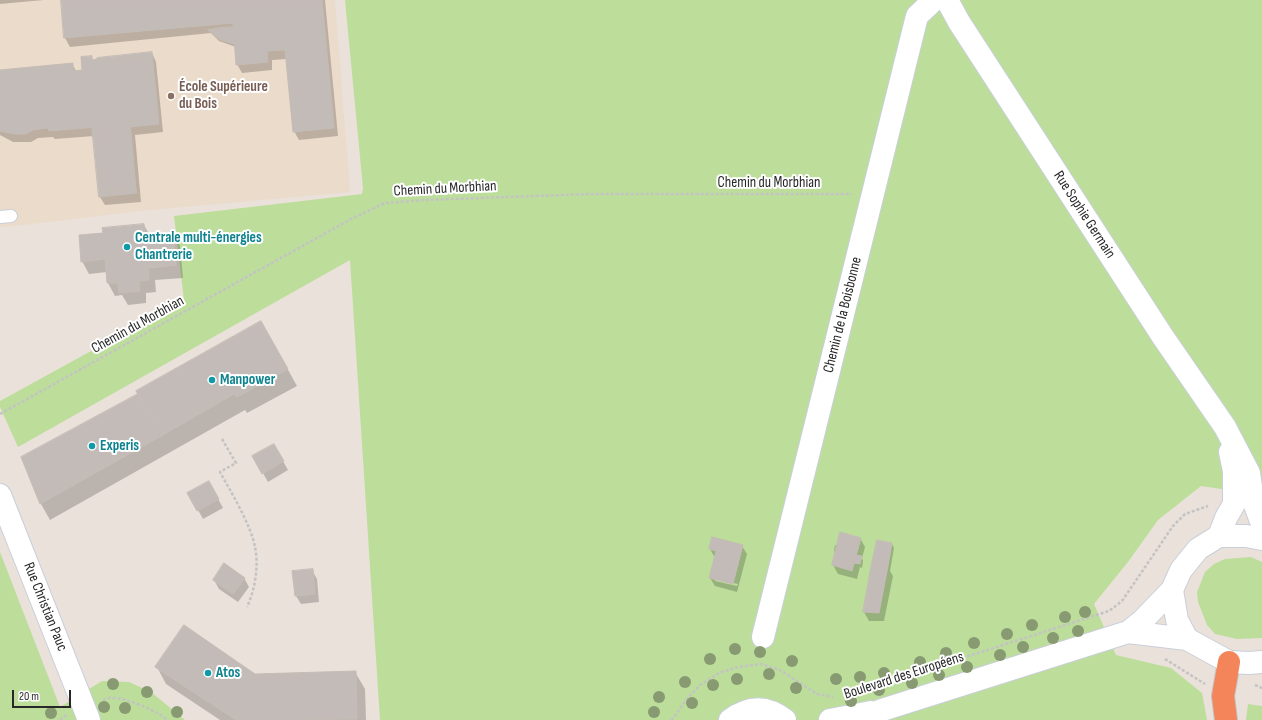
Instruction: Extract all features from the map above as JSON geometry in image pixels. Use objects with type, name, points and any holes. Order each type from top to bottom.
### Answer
[{"type":"highway","points":[[1226,720],[1224,691],[1229,662]]},
{"type":"street","name":"Chemin de la Boisbonne","points":[[763,637],[917,16],[934,0]]},
{"type":"street","name":"Rue Sophie Germain","points":[[947,0],[963,29],[1159,330],[1225,427],[1248,473],[1253,500],[1262,524]]},
{"type":"street","name":"Rue Sophie Germain","points":[[1219,536],[1234,504],[1234,471],[1225,427]]},
{"type":"street","name":"Rue Christian Pauc","points":[[0,495],[86,712]]},
{"type":"street","points":[[1262,539],[1246,536],[1219,536],[1198,549],[1181,570],[1172,590],[1177,620],[1187,639],[1229,662],[1249,664],[1262,662]]},
{"type":"street","name":"Boulevard des Européens","points":[[858,720],[882,710],[1123,634],[1143,620],[1172,590]]},
{"type":"street","name":"Boulevard des Européens","points":[[1123,634],[1187,639]]},
{"type":"street","points":[[730,720],[743,711],[757,708],[772,711],[786,720]]},
{"type":"street","name":"Boulevard des Européens","points":[[830,720],[882,710]]},
{"type":"path","name":"Chemin du Morbhian","points":[[0,414],[351,219],[385,203],[590,194],[873,194]]},
{"type":"path","points":[[222,439],[236,463],[220,472],[250,530],[255,547],[256,566],[254,585],[247,607]]},
{"type":"path","name":"Boulevard des Européens","points":[[850,694],[1109,611],[1122,601],[1173,526],[1185,514],[1206,506],[1234,504]]},
{"type":"path","points":[[1109,611],[1123,634]]},
{"type":"path","points":[[1160,657],[1166,659],[1201,683],[1224,691]]},
{"type":"path","name":"Boulevard des Européens","points":[[671,720],[685,700],[700,685],[719,673],[738,667],[761,664],[780,670],[817,694],[836,698]]},
{"type":"path","points":[[1254,684],[1262,688]]},
{"type":"path","points":[[60,720],[69,712],[86,712],[112,698],[139,704],[163,716],[166,720]]},
{"type":"shaded area","name":"École Supérieure du Bois","points":[[0,0],[335,0],[350,192],[140,211],[0,227]]},
{"type":"green space","points":[[345,0],[1262,0],[1262,495],[1201,486],[1158,520],[1128,562],[1094,604],[1116,655],[1171,668],[1202,693],[1207,720],[380,720],[350,260],[18,447],[0,407],[0,401],[184,300],[174,216],[362,194],[363,188]]},
{"type":"green space","points":[[0,552],[60,707],[102,681],[129,682],[151,692],[185,720],[0,720]]},
{"type":"green space","points":[[1251,557],[1262,562],[1262,638],[1237,639],[1215,634],[1207,625],[1198,602],[1197,592],[1205,572],[1214,564],[1225,559]]},
{"type":"green space","points":[[1248,704],[1262,706],[1262,720],[1246,720]]},
{"type":"building","name":"École Supérieure du Bois","points":[[61,0],[322,0],[334,128],[293,132],[285,50],[267,51],[268,62],[236,65],[233,23],[64,38]]},
{"type":"building","points":[[233,27],[234,44],[221,40],[220,28]]},
{"type":"building","points":[[220,28],[221,40],[208,30]]},
{"type":"building","points":[[152,52],[159,124],[131,127],[130,121],[152,118],[146,57],[92,62],[92,60],[97,58]]},
{"type":"building","name":"École Supérieure du Bois","points":[[92,56],[92,62],[146,57],[152,118],[130,121],[136,189],[104,192],[98,127],[49,131],[48,128],[33,130],[26,134],[15,134],[0,131],[0,70],[73,63],[73,71],[82,70],[81,57]]},
{"type":"building","points":[[92,127],[98,127],[104,192],[136,189],[137,193],[99,197]]},
{"type":"building","name":"Centrale multi-énergies Chantrerie","points":[[144,224],[145,235],[173,232],[176,265],[148,268],[149,280],[139,281],[140,291],[119,293],[118,283],[107,283],[105,259],[81,262],[79,235],[103,233],[102,228]]},
{"type":"building","name":"Manpower","points":[[261,321],[288,369],[237,397],[234,394],[161,436],[136,391]]},
{"type":"building","name":"Experis","points":[[138,394],[161,436],[40,504],[21,457]]},
{"type":"building","points":[[274,444],[284,461],[262,474],[252,456]]},
{"type":"building","points":[[209,481],[219,499],[197,511],[187,493]]},
{"type":"building","points":[[840,532],[861,538],[852,571],[832,565]]},
{"type":"building","points":[[712,537],[743,545],[733,584],[709,578],[716,551],[709,549]]},
{"type":"building","points":[[877,540],[892,543],[888,566],[872,563]]},
{"type":"building","points":[[856,555],[862,556],[860,564],[854,563]]},
{"type":"building","points":[[224,563],[245,578],[233,594],[213,580]]},
{"type":"building","points":[[872,563],[888,566],[879,613],[863,612]]},
{"type":"building","points":[[313,569],[315,594],[295,596],[292,571]]},
{"type":"building","name":"Atos","points":[[184,625],[255,674],[356,671],[357,719],[238,720],[233,718],[155,667]]},
{"type":"place","name":"École Supérieure du Bois","points":[[171,96]]},
{"type":"place","name":"Centrale multi-énergies Chantrerie","points":[[127,247]]},
{"type":"place","name":"Manpower","points":[[212,380]]},
{"type":"place","name":"Experis","points":[[92,446]]},
{"type":"place","name":"Atos","points":[[208,673]]}]
